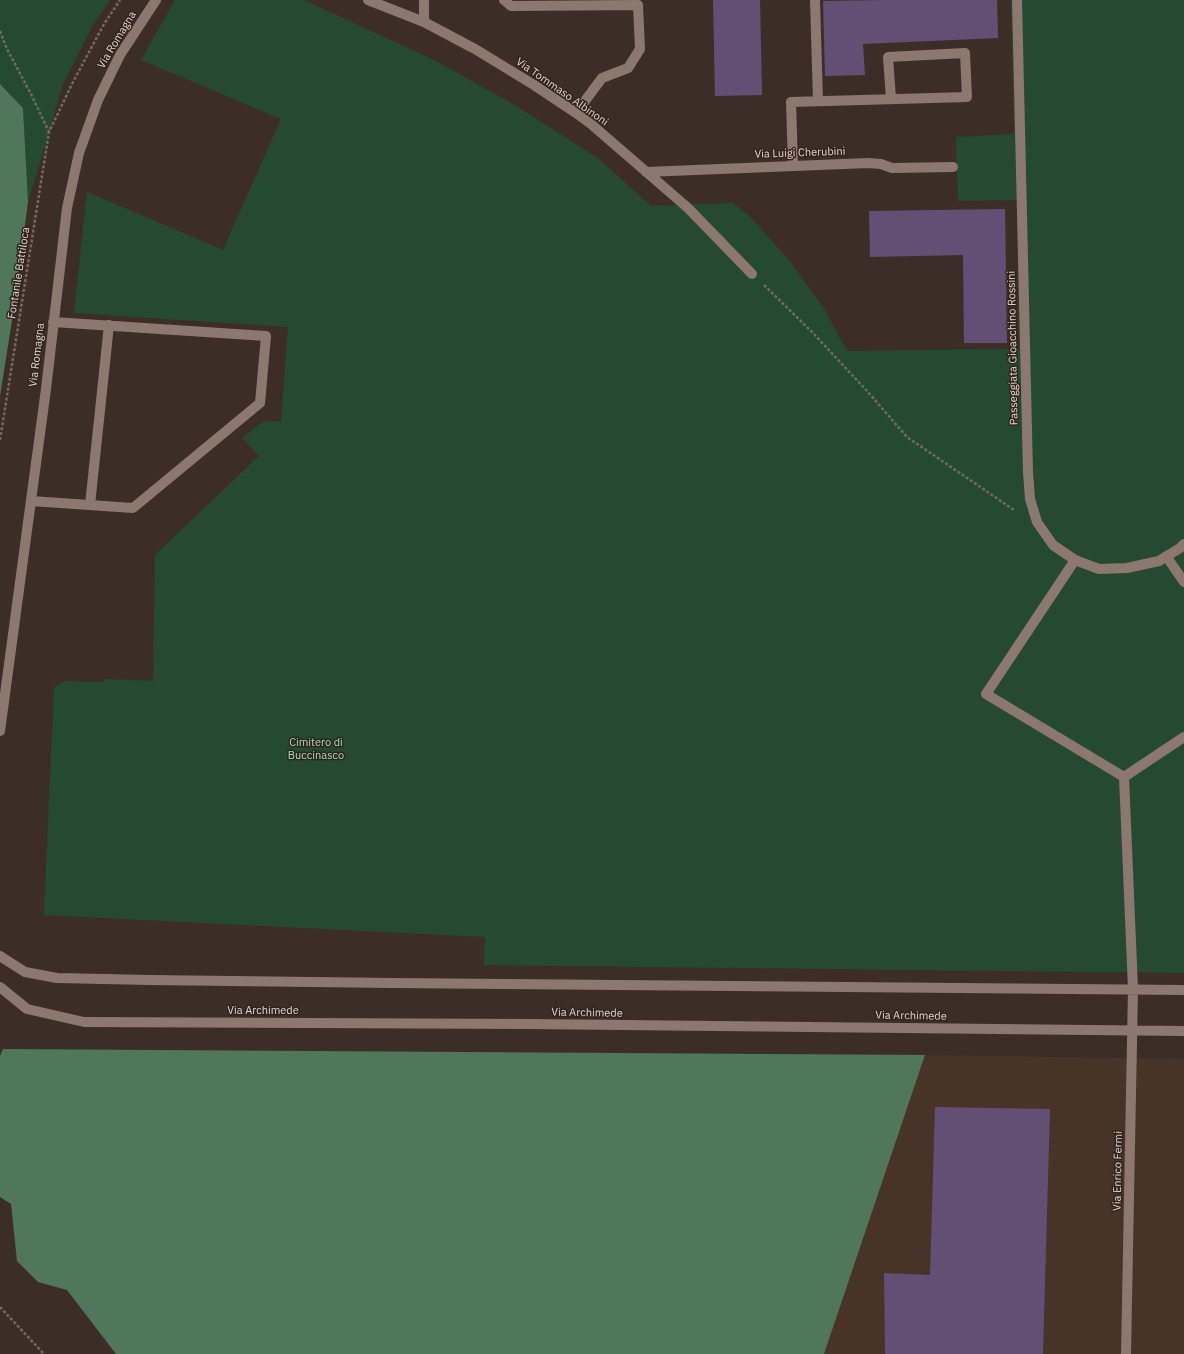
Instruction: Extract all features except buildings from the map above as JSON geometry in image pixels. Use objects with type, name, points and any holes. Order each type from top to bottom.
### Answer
[{"type":"street","name":"Via Romagna","points":[[0,731],[31,501],[67,208],[79,152],[98,100],[120,55],[156,0]]},
{"type":"street","name":"Via Tommaso Albinoni","points":[[368,0],[424,22],[495,61],[576,113],[591,124],[688,208],[752,274]]},
{"type":"street","points":[[424,0],[424,22]]},
{"type":"street","points":[[504,0],[511,6],[638,5],[640,49],[628,68],[602,78],[576,113]]},
{"type":"street","points":[[815,0],[818,101]]},
{"type":"street","name":"Passeggiata Gioacchino Rossini","points":[[1017,0],[1028,472],[1030,499],[1037,522],[1053,545],[1075,560],[1099,569],[1127,568],[1159,560],[1180,548],[1184,544]]},
{"type":"street","points":[[793,166],[791,102],[967,97],[965,53],[888,57],[891,99]]},
{"type":"street","name":"Via Luigi Cherubini","points":[[646,172],[868,162],[881,164],[892,168],[953,167]]},
{"type":"street","points":[[31,501],[133,508],[260,403],[266,336],[53,322]]},
{"type":"street","points":[[90,505],[109,325]]},
{"type":"street","points":[[1166,556],[1184,582]]},
{"type":"street","points":[[1075,560],[986,694],[1124,777],[1184,737]]},
{"type":"street","name":"Via Enrico Fermi","points":[[1124,777],[1133,989],[1126,1354]]},
{"type":"street","points":[[0,956],[25,972],[57,978],[392,983],[1184,990]]},
{"type":"street","name":"Via Archimede","points":[[0,987],[27,1009],[84,1022],[1184,1030]]},
{"type":"path","name":"Fontanile Battiloca","points":[[0,440],[49,132],[72,84],[104,24],[120,0]]},
{"type":"path","points":[[0,31],[7,49],[49,132]]},
{"type":"path","points":[[752,274],[812,332],[867,391],[907,437],[1015,511]]},
{"type":"path","points":[[0,1307],[44,1354]]},
{"type":"shaded area","points":[[925,1055],[1184,1059],[1184,1354],[824,1354]]},
{"type":"green space","points":[[0,0],[110,0],[94,23],[63,84],[28,202],[23,108],[0,84]]},
{"type":"green space","name":"Cimitero di Buccinasco","points":[[175,0],[304,0],[434,60],[513,104],[598,158],[651,206],[733,203],[749,216],[789,260],[825,310],[847,351],[1019,349],[1017,200],[958,201],[956,137],[1014,134],[1011,0],[1184,0],[1184,973],[484,965],[485,937],[44,915],[54,688],[64,681],[103,682],[104,679],[153,681],[155,555],[259,456],[242,438],[264,421],[281,422],[288,327],[74,313],[87,192],[223,250],[281,119],[141,60]]},
{"type":"green space","points":[[0,84],[23,108],[28,202],[0,396]]},
{"type":"green space","points":[[3,1049],[925,1055],[824,1354],[116,1354],[67,1290],[38,1282],[17,1261],[11,1204],[0,1197],[0,1056]]}]
